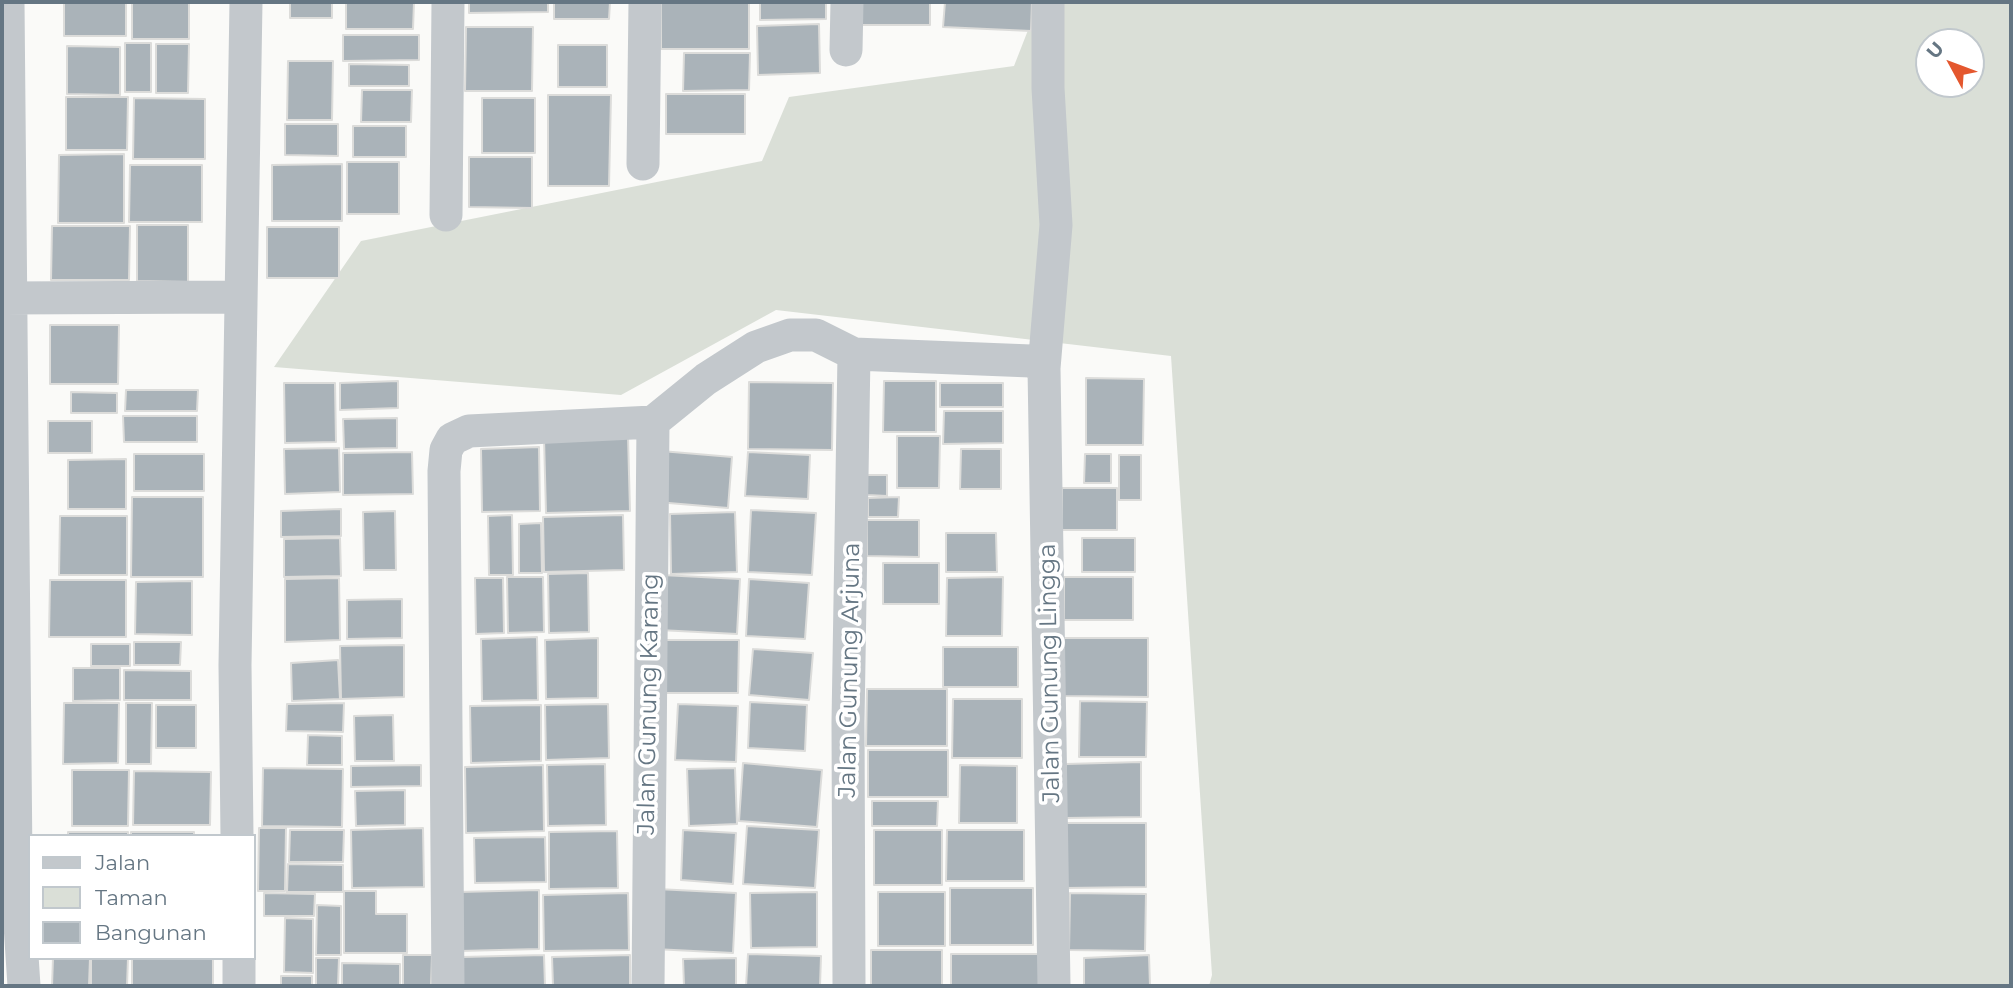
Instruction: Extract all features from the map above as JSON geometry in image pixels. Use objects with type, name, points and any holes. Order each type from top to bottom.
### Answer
[{"type":"street","points":[[8,2],[5,298],[13,469],[16,864],[24,986]]},
{"type":"street","points":[[237,834],[235,666],[246,2]]},
{"type":"street","points":[[446,215],[448,2]]},
{"type":"street","points":[[643,164],[645,2]]},
{"type":"street","points":[[846,2],[846,50]]},
{"type":"street","name":"Jalan Gunung Lingga","points":[[1048,2],[1048,88],[1056,225],[1041,365],[1054,986]]},
{"type":"street","points":[[5,298],[242,297]]},
{"type":"street","points":[[448,986],[446,450],[452,439],[469,431],[653,422],[716,373],[756,347],[790,335],[816,335],[854,354],[1041,365]]},
{"type":"street","name":"Jalan Gunung Arjuna","points":[[849,986],[848,722],[854,354]]},
{"type":"street","name":"Jalan Gunung Karang","points":[[648,986],[653,422]]},
{"type":"street","points":[[239,960],[239,986]]},
{"type":"green space","points":[[1039,2],[2011,2],[2011,986],[1209,986],[1212,975],[1171,356],[776,310],[621,395],[274,367],[361,241],[762,161],[789,97],[1014,66]]},
{"type":"building","points":[[64,2],[126,2],[126,36],[64,36]]},
{"type":"building","points":[[132,2],[189,2],[189,39],[132,39]]},
{"type":"building","points":[[290,2],[332,2],[332,18],[290,18]]},
{"type":"building","points":[[346,2],[414,2],[413,29],[346,29]]},
{"type":"building","points":[[469,2],[548,2],[548,12],[469,13]]},
{"type":"building","points":[[554,2],[610,2],[609,19],[554,19]]},
{"type":"building","points":[[661,2],[749,2],[749,49],[661,49]]},
{"type":"building","points":[[760,2],[826,2],[826,19],[760,20]]},
{"type":"building","points":[[860,2],[930,2],[930,25],[860,25]]},
{"type":"building","points":[[945,2],[1032,2],[1031,31],[943,27]]},
{"type":"building","points":[[819,24],[820,73],[758,75],[757,26]]},
{"type":"building","points":[[466,27],[533,27],[532,91],[465,91]]},
{"type":"building","points":[[343,35],[419,35],[419,60],[343,61]]},
{"type":"building","points":[[125,43],[151,43],[151,92],[125,92]]},
{"type":"building","points":[[156,44],[189,44],[188,93],[156,93]]},
{"type":"building","points":[[558,45],[607,45],[607,87],[558,87]]},
{"type":"building","points":[[67,46],[120,47],[120,95],[67,94]]},
{"type":"building","points":[[684,53],[750,53],[749,90],[683,91]]},
{"type":"building","points":[[288,61],[333,61],[332,120],[287,120]]},
{"type":"building","points":[[349,64],[409,65],[409,86],[349,86]]},
{"type":"building","points":[[362,90],[412,90],[411,122],[361,122]]},
{"type":"building","points":[[666,94],[745,94],[745,134],[666,134]]},
{"type":"building","points":[[548,95],[611,95],[609,186],[548,186]]},
{"type":"building","points":[[66,97],[128,97],[127,150],[66,150]]},
{"type":"building","points":[[134,98],[205,99],[205,159],[133,159]]},
{"type":"building","points":[[482,98],[535,98],[535,153],[482,153]]},
{"type":"building","points":[[285,124],[338,124],[338,156],[285,155]]},
{"type":"building","points":[[353,126],[406,126],[406,157],[353,157]]},
{"type":"building","points":[[124,154],[124,223],[58,223],[59,155]]},
{"type":"building","points":[[469,157],[532,157],[532,208],[469,207]]},
{"type":"building","points":[[347,162],[399,162],[399,214],[347,214]]},
{"type":"building","points":[[342,164],[342,221],[272,221],[272,165]]},
{"type":"building","points":[[130,165],[202,165],[202,222],[129,222]]},
{"type":"building","points":[[137,225],[188,225],[188,282],[137,281]]},
{"type":"building","points":[[52,226],[130,226],[129,280],[51,280]]},
{"type":"building","points":[[267,227],[339,227],[339,278],[267,278]]},
{"type":"building","points":[[50,325],[119,325],[118,384],[50,384]]},
{"type":"building","points":[[1086,378],[1144,379],[1143,445],[1086,445]]},
{"type":"building","points":[[398,381],[398,408],[340,410],[340,383]]},
{"type":"building","points":[[884,381],[936,381],[936,432],[883,432]]},
{"type":"building","points":[[749,382],[833,383],[832,450],[748,449]]},
{"type":"building","points":[[284,383],[335,383],[336,442],[285,443]]},
{"type":"building","points":[[940,383],[1003,383],[1003,407],[940,407]]},
{"type":"building","points":[[126,390],[198,390],[197,411],[125,411]]},
{"type":"building","points":[[71,392],[117,393],[117,413],[71,413]]},
{"type":"building","points":[[944,411],[1003,411],[1003,443],[943,444]]},
{"type":"building","points":[[123,416],[197,416],[197,442],[124,442]]},
{"type":"building","points":[[397,418],[397,448],[344,449],[343,419]]},
{"type":"building","points":[[48,421],[92,421],[92,453],[48,453]]},
{"type":"building","points":[[628,436],[630,511],[546,513],[544,438]]},
{"type":"building","points":[[897,436],[940,436],[939,488],[897,488]]},
{"type":"building","points":[[539,447],[540,511],[482,512],[481,449]]},
{"type":"building","points":[[339,448],[340,492],[285,494],[284,449]]},
{"type":"building","points":[[961,449],[1001,449],[1001,489],[960,489]]},
{"type":"building","points":[[661,451],[732,457],[728,508],[657,502]]},
{"type":"building","points":[[412,452],[413,494],[343,495],[343,453]]},
{"type":"building","points":[[748,452],[810,455],[808,499],[745,496]]},
{"type":"building","points":[[134,454],[204,454],[204,491],[134,491]]},
{"type":"building","points":[[1085,454],[1111,454],[1111,483],[1084,483]]},
{"type":"building","points":[[1119,455],[1141,455],[1141,500],[1119,500]]},
{"type":"building","points":[[126,459],[126,509],[68,509],[68,460]]},
{"type":"building","points":[[867,475],[887,475],[887,496],[867,495]]},
{"type":"building","points":[[1062,488],[1117,488],[1117,530],[1062,530]]},
{"type":"building","points":[[132,497],[203,497],[203,577],[131,577]]},
{"type":"building","points":[[899,497],[898,517],[868,517],[868,498]]},
{"type":"building","points":[[341,509],[341,536],[281,537],[281,511]]},
{"type":"building","points":[[751,510],[816,513],[812,575],[748,572]]},
{"type":"building","points":[[395,511],[396,570],[364,570],[363,512]]},
{"type":"building","points":[[735,512],[737,572],[671,574],[670,514]]},
{"type":"building","points":[[512,515],[513,575],[489,575],[488,516]]},
{"type":"building","points":[[623,515],[624,570],[544,572],[543,517]]},
{"type":"building","points":[[60,516],[127,516],[127,575],[59,575]]},
{"type":"building","points":[[867,520],[919,520],[919,557],[867,556]]},
{"type":"building","points":[[541,523],[542,573],[519,573],[519,524]]},
{"type":"building","points":[[946,533],[996,533],[997,572],[946,572]]},
{"type":"building","points":[[340,538],[341,576],[284,577],[284,539]]},
{"type":"building","points":[[1082,538],[1135,538],[1135,572],[1082,572]]},
{"type":"building","points":[[883,563],[939,563],[939,604],[883,604]]},
{"type":"building","points":[[588,573],[589,632],[549,633],[548,574]]},
{"type":"building","points":[[662,575],[740,579],[737,634],[659,630]]},
{"type":"building","points":[[507,577],[543,577],[544,632],[508,633]]},
{"type":"building","points":[[1003,577],[1002,636],[946,636],[947,578]]},
{"type":"building","points":[[1064,577],[1133,577],[1133,620],[1064,620]]},
{"type":"building","points":[[339,578],[340,640],[285,642],[285,579]]},
{"type":"building","points":[[475,578],[503,578],[504,633],[476,634]]},
{"type":"building","points":[[749,579],[809,583],[805,639],[746,636]]},
{"type":"building","points":[[50,580],[126,580],[126,637],[49,637]]},
{"type":"building","points":[[192,581],[192,635],[135,634],[136,582]]},
{"type":"building","points":[[402,599],[402,638],[347,639],[347,600]]},
{"type":"building","points":[[537,637],[538,700],[482,701],[481,639]]},
{"type":"building","points":[[598,638],[598,698],[546,699],[545,640]]},
{"type":"building","points":[[1064,638],[1148,638],[1148,697],[1064,696]]},
{"type":"building","points":[[664,640],[739,640],[738,693],[664,693]]},
{"type":"building","points":[[134,642],[181,642],[180,665],[134,665]]},
{"type":"building","points":[[91,644],[130,644],[130,666],[91,666]]},
{"type":"building","points":[[404,645],[404,697],[341,699],[340,646]]},
{"type":"building","points":[[943,647],[1018,647],[1018,687],[943,687]]},
{"type":"building","points":[[753,649],[813,653],[809,700],[749,695]]},
{"type":"building","points":[[338,660],[340,699],[292,701],[291,663]]},
{"type":"building","points":[[73,668],[120,668],[120,700],[73,701]]},
{"type":"building","points":[[124,670],[191,671],[191,700],[124,700]]},
{"type":"building","points":[[867,689],[947,689],[947,746],[866,746]]},
{"type":"building","points":[[953,699],[1022,699],[1022,758],[952,758]]},
{"type":"building","points":[[1080,701],[1147,702],[1146,757],[1079,757]]},
{"type":"building","points":[[750,702],[807,705],[805,751],[748,748]]},
{"type":"building","points":[[64,703],[119,703],[118,763],[63,764]]},
{"type":"building","points":[[126,703],[152,703],[151,764],[126,764]]},
{"type":"building","points":[[344,703],[343,732],[286,731],[287,704]]},
{"type":"building","points":[[608,704],[609,758],[546,760],[545,705]]},
{"type":"building","points":[[678,704],[738,706],[736,762],[675,760]]},
{"type":"building","points":[[156,705],[196,705],[196,748],[156,748]]},
{"type":"building","points":[[541,705],[541,761],[471,763],[470,706]]},
{"type":"building","points":[[393,715],[394,761],[355,761],[354,716]]},
{"type":"building","points":[[308,735],[342,736],[342,765],[307,765]]},
{"type":"building","points":[[868,750],[948,750],[948,797],[868,797]]},
{"type":"building","points":[[1141,762],[1141,817],[1066,818],[1066,764]]},
{"type":"building","points":[[743,763],[822,770],[817,827],[739,821]]},
{"type":"building","points":[[605,764],[606,825],[548,826],[547,765]]},
{"type":"building","points":[[421,765],[421,786],[351,787],[351,766]]},
{"type":"building","points":[[543,765],[544,831],[466,833],[465,767]]},
{"type":"building","points":[[960,765],[1017,766],[1017,823],[959,823]]},
{"type":"building","points":[[263,768],[343,769],[342,827],[262,826]]},
{"type":"building","points":[[735,768],[737,824],[689,826],[687,769]]},
{"type":"building","points":[[72,770],[129,770],[128,826],[72,826]]},
{"type":"building","points":[[134,771],[211,772],[210,825],[133,825]]},
{"type":"building","points":[[405,790],[405,825],[356,826],[355,791]]},
{"type":"building","points":[[872,801],[938,801],[937,826],[872,826]]},
{"type":"building","points":[[1066,823],[1146,823],[1146,887],[1066,888]]},
{"type":"building","points":[[747,826],[819,830],[815,888],[743,884]]},
{"type":"building","points":[[259,828],[286,828],[285,891],[258,891]]},
{"type":"building","points":[[423,828],[424,887],[352,888],[351,830]]},
{"type":"building","points":[[290,830],[344,830],[343,862],[289,862]]},
{"type":"building","points":[[683,830],[736,833],[733,884],[681,880]]},
{"type":"building","points":[[874,830],[942,830],[942,885],[874,885]]},
{"type":"building","points":[[947,830],[1024,830],[1024,881],[946,881]]},
{"type":"building","points":[[617,831],[618,888],[549,889],[549,832]]},
{"type":"building","points":[[68,832],[128,832],[128,834]]},
{"type":"building","points":[[131,832],[194,832],[194,834]]},
{"type":"building","points":[[545,837],[546,882],[475,883],[474,838]]},
{"type":"building","points":[[288,864],[343,865],[343,892],[287,892]]},
{"type":"building","points":[[950,888],[1033,888],[1033,945],[950,945]]},
{"type":"building","points":[[657,889],[736,893],[733,953],[654,949]]},
{"type":"building","points":[[539,890],[539,949],[460,951],[459,892]]},
{"type":"building","points":[[344,891],[376,891],[376,914],[407,914],[407,953],[344,953]]},
{"type":"building","points":[[817,892],[817,947],[751,948],[750,893]]},
{"type":"building","points":[[878,892],[945,892],[945,946],[878,946]]},
{"type":"building","points":[[264,893],[315,894],[314,916],[264,916]]},
{"type":"building","points":[[628,893],[629,950],[544,951],[543,895]]},
{"type":"building","points":[[1070,893],[1146,894],[1145,951],[1069,950]]},
{"type":"building","points":[[317,905],[341,906],[341,955],[316,955]]},
{"type":"building","points":[[285,918],[313,919],[313,973],[284,972]]},
{"type":"building","points":[[871,950],[942,950],[942,986],[871,986]]},
{"type":"building","points":[[748,954],[821,956],[820,986],[746,986]]},
{"type":"building","points":[[951,954],[1040,954],[1039,986],[951,986]]},
{"type":"building","points":[[403,955],[432,955],[431,986],[403,986]]},
{"type":"building","points":[[544,955],[545,986],[462,986],[462,957]]},
{"type":"building","points":[[630,955],[630,986],[553,986],[552,957]]},
{"type":"building","points":[[1149,955],[1150,986],[1084,986],[1084,958]]},
{"type":"building","points":[[316,958],[339,958],[338,986],[316,986]]},
{"type":"building","points":[[736,958],[736,986],[684,986],[683,959]]},
{"type":"building","points":[[53,960],[90,960],[89,986],[52,986]]},
{"type":"building","points":[[91,960],[128,960],[127,986],[91,986]]},
{"type":"building","points":[[132,960],[213,960],[213,986],[132,986]]},
{"type":"building","points":[[342,963],[400,964],[400,986],[342,986]]},
{"type":"building","points":[[281,976],[312,976],[312,986],[281,986]]}]
